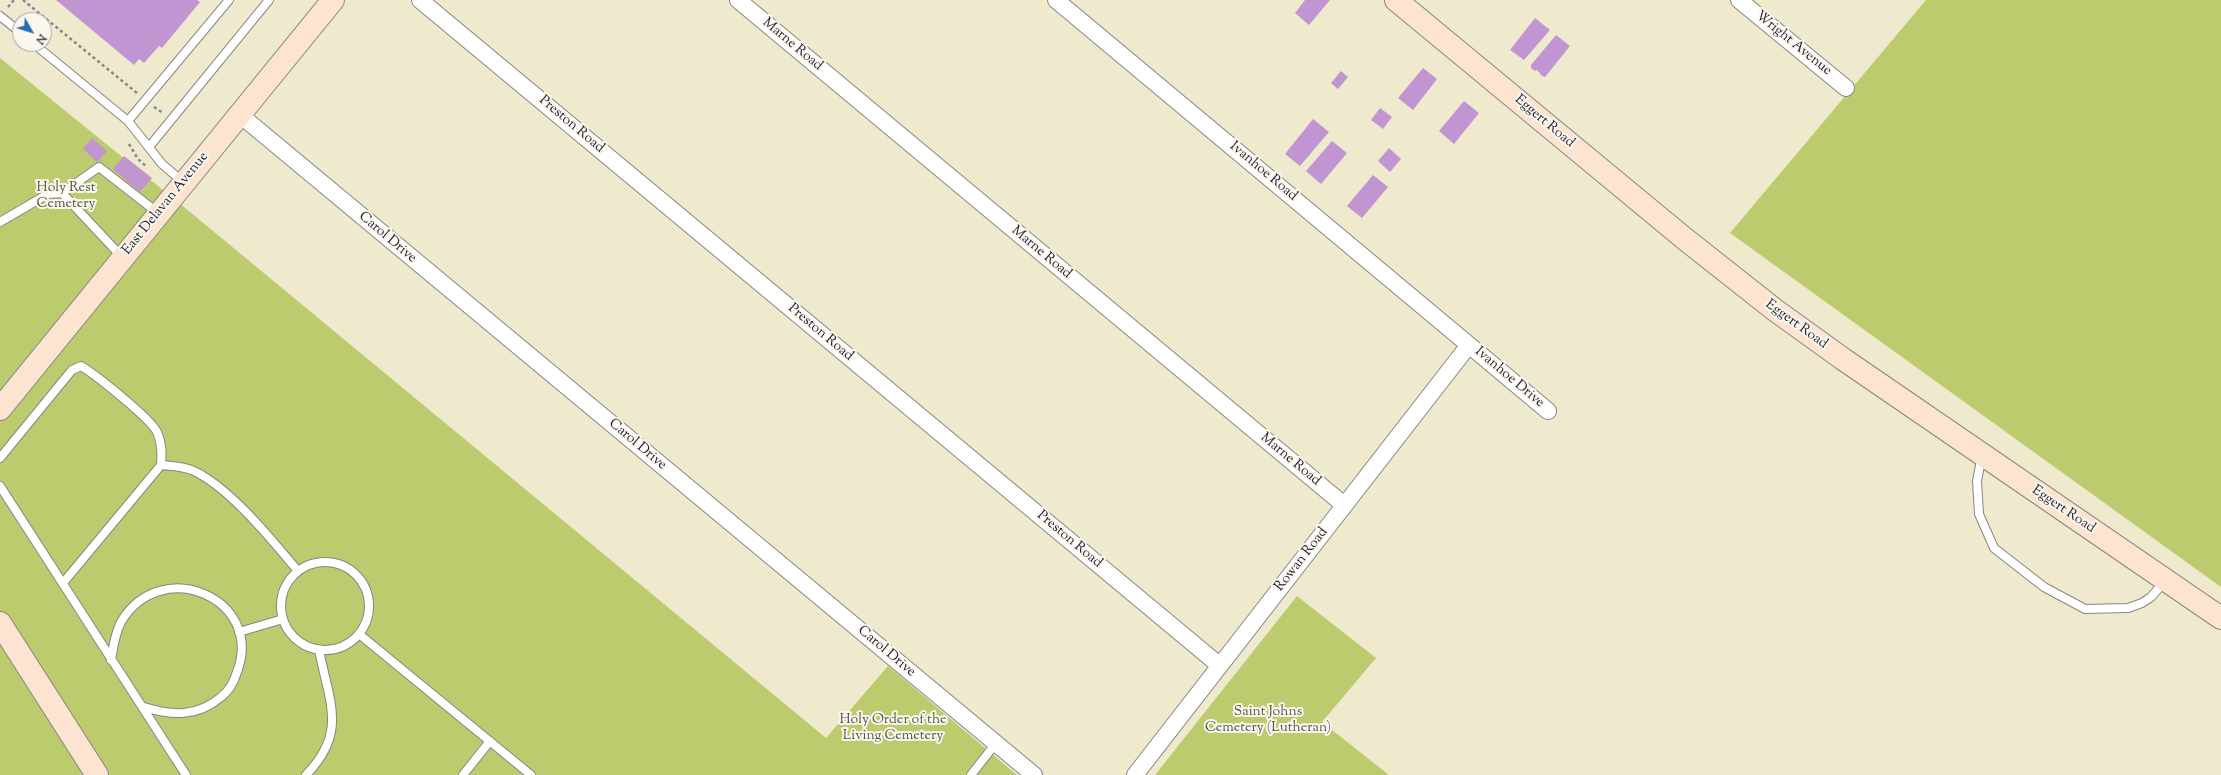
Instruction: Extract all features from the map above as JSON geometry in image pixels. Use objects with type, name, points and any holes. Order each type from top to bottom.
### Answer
[{"type":"street","name":"East Delavan Avenue","points":[[0,409],[333,0]]},
{"type":"street","name":"Preston Road","points":[[420,0],[1219,666]]},
{"type":"street","name":"Marne Road","points":[[738,0],[1344,505]]},
{"type":"street","name":"Ivanhoe Road","points":[[1056,0],[1469,345]]},
{"type":"street","name":"Eggert Road","points":[[1396,0],[1679,234],[1775,310],[2221,618]]},
{"type":"street","name":"Wright Avenue","points":[[1739,0],[1846,88]]},
{"type":"street","name":"Carol Drive","points":[[239,114],[1034,775]]},
{"type":"street","name":"Rowan Road","points":[[1135,775],[1469,345]]},
{"type":"street","name":"Ivanhoe Drive","points":[[1469,345],[1548,411]]},
{"type":"street","points":[[0,623],[97,775]]},
{"type":"lane","points":[[128,121],[228,0]]},
{"type":"lane","points":[[148,147],[269,0]]},
{"type":"lane","points":[[0,16],[12,26]]},
{"type":"lane","points":[[44,52],[128,121],[162,164],[184,183]]},
{"type":"lane","points":[[0,222],[48,194],[62,193],[99,167],[158,214]]},
{"type":"lane","points":[[62,193],[123,257]]},
{"type":"lane","points":[[0,458],[72,370],[81,366],[152,423],[160,438],[162,452],[161,465],[63,583]]},
{"type":"lane","points":[[1982,454],[1977,482],[1979,514],[1994,548],[2044,587],[2085,609],[2128,608],[2142,603],[2151,597],[2166,580]]},
{"type":"lane","points":[[161,465],[181,466],[194,471],[208,480],[257,523],[298,571]]},
{"type":"lane","points":[[0,486],[111,660],[144,707],[186,775]]},
{"type":"lane","points":[[333,562],[350,569],[362,582],[369,600],[368,618],[359,634],[341,647],[319,650],[309,648],[293,636],[283,619],[281,601],[287,584],[298,571],[315,563],[333,562]]},
{"type":"lane","points":[[111,660],[120,624],[131,608],[146,596],[164,589],[183,587],[207,595],[218,601],[231,615],[239,632],[242,649],[240,665],[234,681],[224,694],[212,705],[196,712],[180,715],[164,713],[144,707]]},
{"type":"lane","points":[[239,632],[283,619]]},
{"type":"lane","points":[[359,634],[532,775]]},
{"type":"lane","points":[[306,775],[318,762],[328,746],[333,727],[330,703],[319,650]]},
{"type":"lane","points":[[463,775],[490,742]]},
{"type":"lane","points":[[971,775],[996,744]]},
{"type":"path","points":[[23,0],[140,95]]},
{"type":"path","points":[[154,106],[160,111]]},
{"type":"green space","points":[[1926,0],[2221,0],[2221,587],[1730,233]]},
{"type":"green space","points":[[0,58],[184,207],[826,738],[888,666],[1017,775],[0,775]]},
{"type":"green space","name":"Saint Johns Cemetery (Lutheran)","points":[[1297,596],[1376,658],[1322,722],[1389,775],[1155,775]]},
{"type":"building","points":[[56,0],[197,0],[200,2],[162,48],[159,46],[144,63],[139,59],[134,65]]},
{"type":"building","points":[[1305,0],[1330,0],[1309,25],[1295,13]]},
{"type":"building","points":[[1535,18],[1550,30],[1524,60],[1510,50]]},
{"type":"building","points":[[1556,35],[1570,46],[1545,77],[1542,76],[1537,70],[1535,71],[1531,68],[1531,65]]},
{"type":"building","points":[[1423,68],[1437,79],[1413,110],[1398,98]]},
{"type":"building","points":[[1341,71],[1348,77],[1338,89],[1331,83]]},
{"type":"building","points":[[1464,101],[1479,113],[1454,144],[1439,131]]},
{"type":"building","points":[[1380,108],[1392,117],[1383,129],[1371,120]]},
{"type":"building","points":[[1313,119],[1329,132],[1300,166],[1285,154]]},
{"type":"building","points":[[92,138],[107,151],[97,162],[83,149]]},
{"type":"building","points":[[1332,141],[1347,153],[1321,184],[1306,171]]},
{"type":"building","points":[[1389,148],[1401,159],[1390,172],[1378,161]]},
{"type":"building","points":[[124,156],[152,178],[140,192],[113,169]]},
{"type":"building","points":[[1373,175],[1388,187],[1362,218],[1347,206]]},
{"type":"park label","name":"Holy Rest Cemetery","points":[[66,198]]},
{"type":"park label","name":"Holy Order of the Living Cemetery","points":[[893,730]]}]
